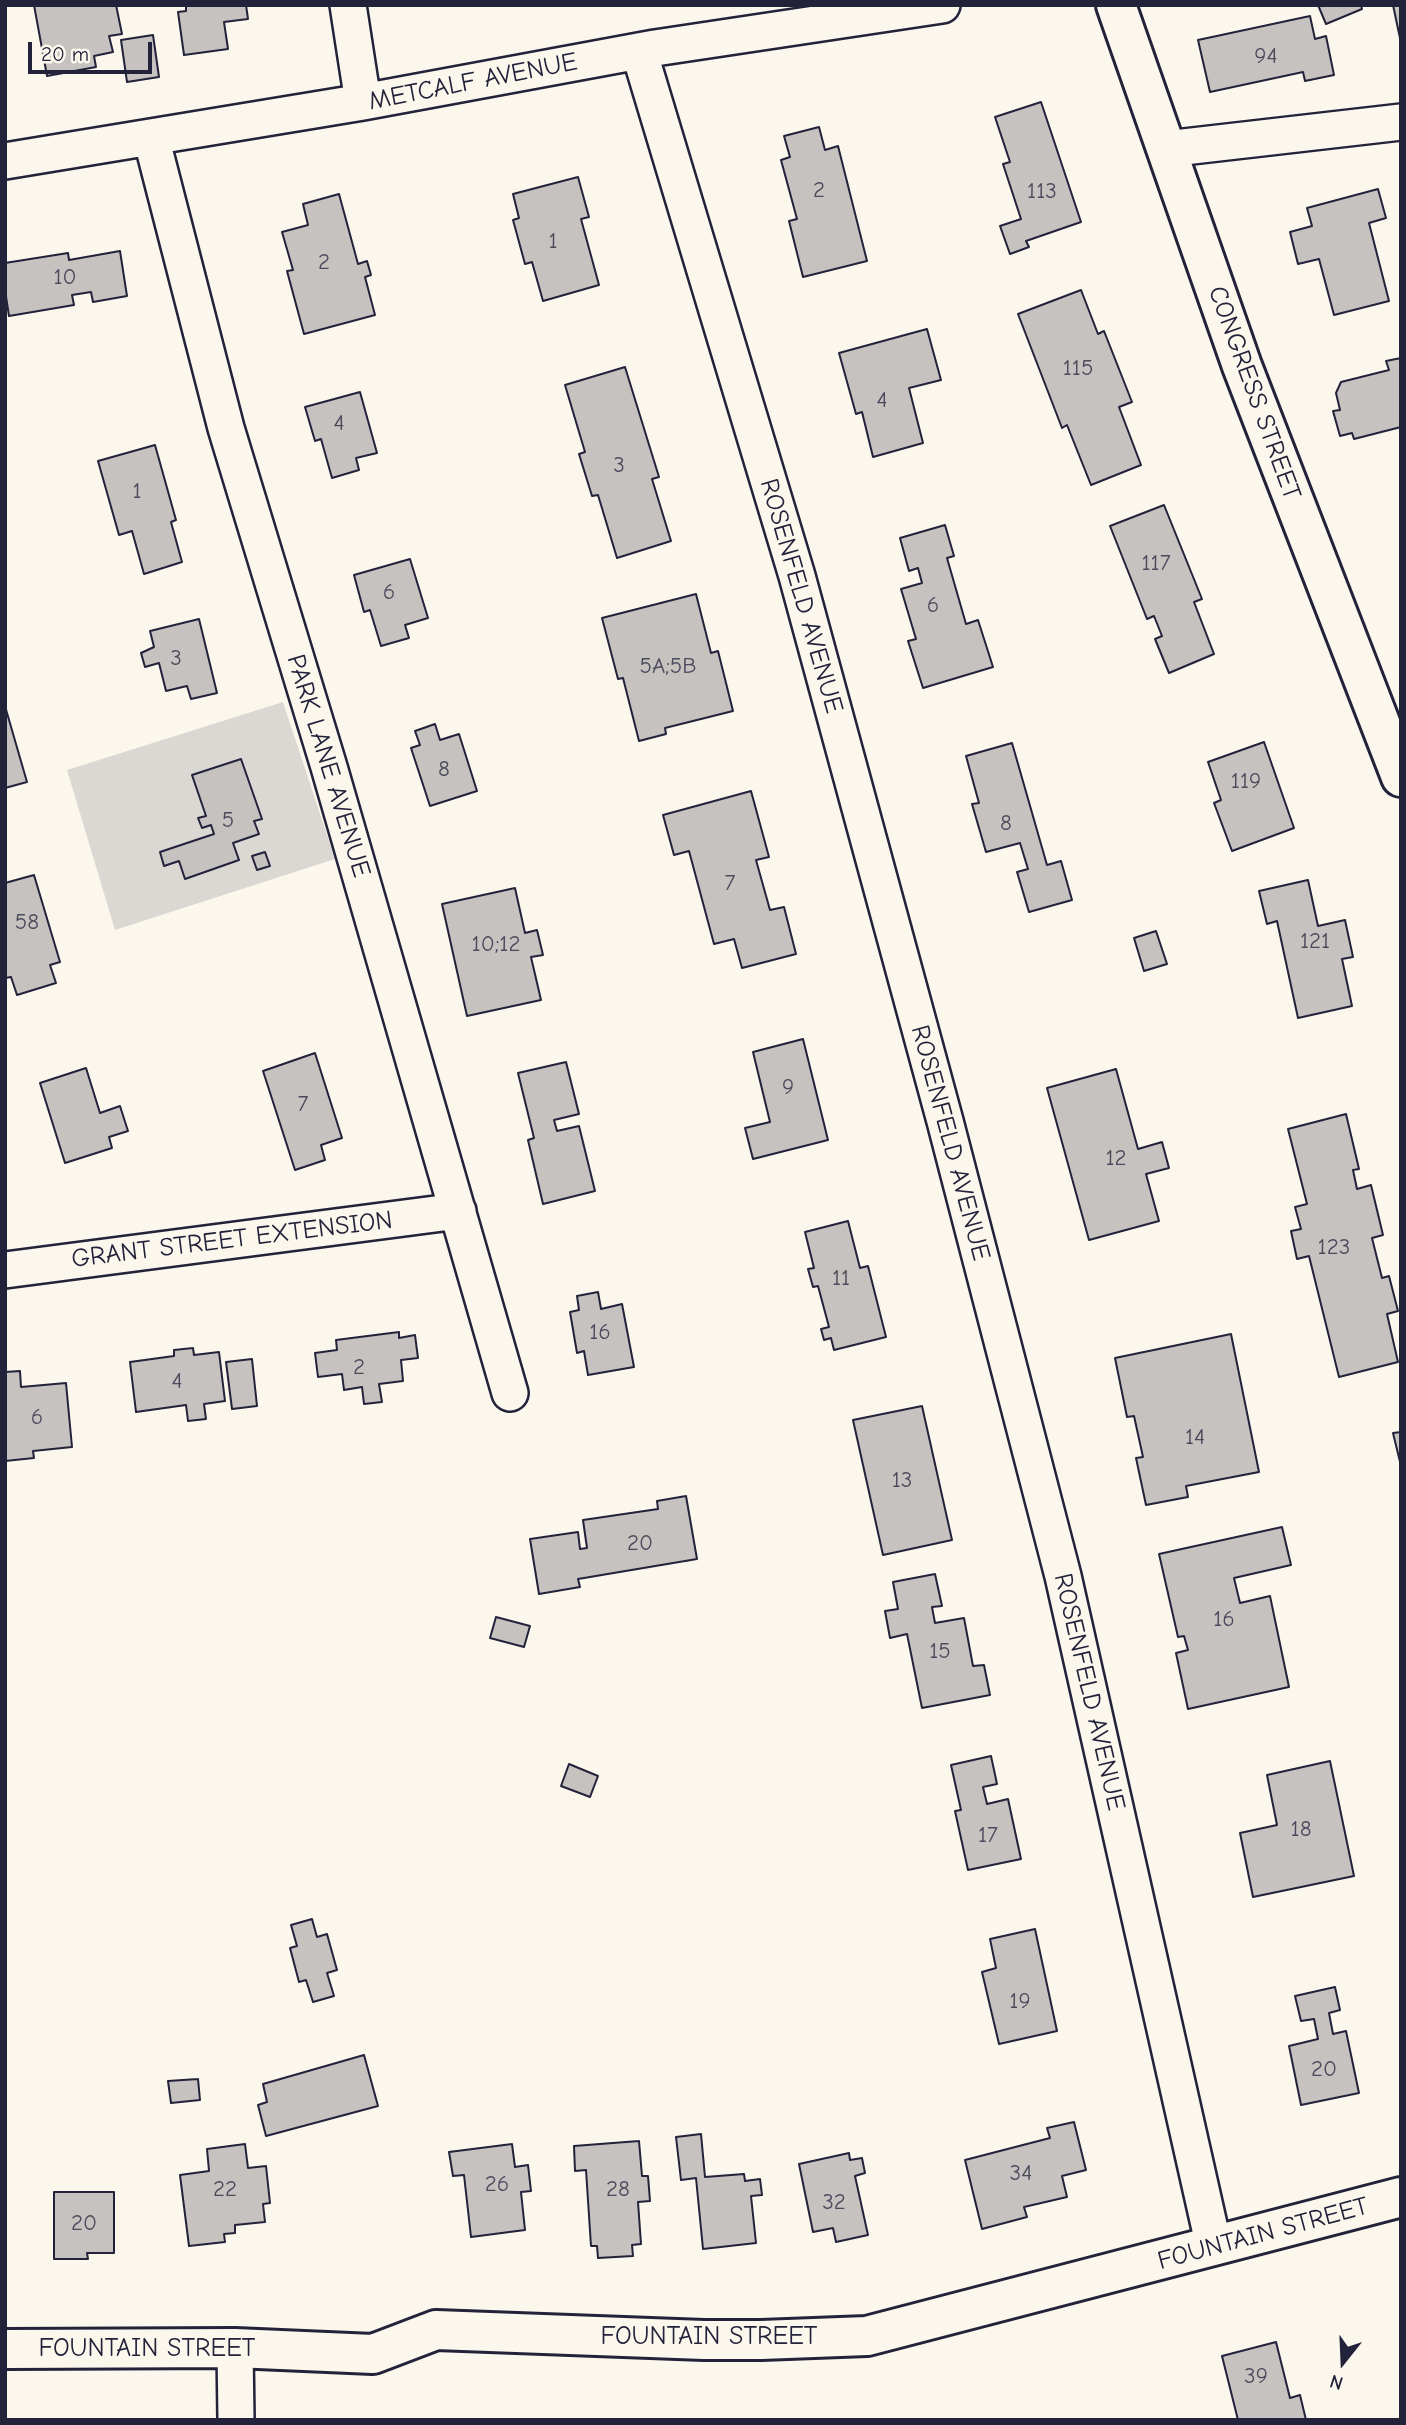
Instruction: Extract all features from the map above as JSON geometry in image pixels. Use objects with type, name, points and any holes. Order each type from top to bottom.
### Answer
[{"type":"street","points":[[348,5],[363,103]]},
{"type":"street","name":"METCALF AVENUE","points":[[5,161],[363,103],[639,51],[942,5]]},
{"type":"street","name":"CONGRESS STREET","points":[[1116,5],[1242,366],[1401,777]]},
{"type":"street","name":"ROSENFELD AVENUE","points":[[639,51],[797,576],[949,1134],[1063,1576],[1213,2247]]},
{"type":"street","points":[[1166,149],[1401,122]]},
{"type":"street","name":"PARK LANE AVENUE","points":[[151,137],[226,429],[329,767],[510,1393]]},
{"type":"street","name":"GRANT STREET EXTENSION","points":[[5,1270],[458,1211]]},
{"type":"street","name":"FOUNTAIN STREET","points":[[5,2348],[235,2348],[373,2354],[436,2330],[704,2340],[867,2336],[1401,2197]]},
{"type":"street","points":[[235,2348],[236,2420]]},
{"type":"shaded area","points":[[283,702],[335,859],[115,930],[67,770]],"holes":[[[241,759],[262,818],[254,821],[258,834],[233,843],[239,860],[186,879],[179,861],[164,866],[160,853],[214,834],[211,825],[199,818],[206,816],[192,775]],[[265,852],[270,865],[257,870],[252,856]]]},
{"type":"building","points":[[34,5],[116,5],[122,34],[109,36],[113,52],[94,56],[96,67],[47,76]]},
{"type":"building","points":[[186,5],[246,5],[248,19],[224,22],[228,49],[184,55],[178,12],[186,11]]},
{"type":"building","points":[[1318,5],[1361,5],[1362,9],[1326,24]]},
{"type":"building","points":[[1393,5],[1401,5],[1401,43]]},
{"type":"building","points":[[1310,16],[1315,39],[1326,36],[1334,75],[1305,81],[1303,72],[1210,92],[1198,40]]},
{"type":"building","points":[[153,35],[159,77],[127,82],[121,40]]},
{"type":"building","points":[[1041,102],[1081,222],[1026,241],[1029,247],[1010,254],[1000,226],[1021,219],[1003,164],[1010,162],[995,117]]},
{"type":"building","points":[[819,127],[825,150],[838,146],[867,261],[803,277],[789,221],[797,219],[781,160],[790,157],[784,136]]},
{"type":"building","points":[[578,177],[589,217],[581,219],[599,285],[543,301],[532,262],[525,264],[513,220],[519,218],[513,194]]},
{"type":"building","points":[[1378,189],[1386,218],[1369,223],[1389,301],[1334,315],[1319,259],[1298,264],[1290,232],[1312,226],[1307,208]]},
{"type":"building","points":[[339,194],[358,264],[367,261],[371,275],[365,277],[375,315],[304,334],[287,271],[293,270],[282,232],[308,225],[303,204]]},
{"type":"building","points":[[120,251],[127,296],[93,302],[91,292],[72,295],[74,305],[9,316],[5,263],[68,253],[69,260]]},
{"type":"building","points":[[1081,290],[1098,334],[1104,331],[1132,402],[1119,407],[1141,465],[1091,485],[1067,425],[1062,428],[1018,314]]},
{"type":"building","points":[[927,329],[941,380],[909,388],[923,443],[873,457],[862,412],[856,414],[839,353]]},
{"type":"building","points":[[1401,358],[1401,427],[1354,439],[1352,433],[1340,436],[1333,411],[1340,410],[1336,393],[1341,382],[1389,370],[1386,361]]},
{"type":"building","points":[[625,367],[659,477],[652,479],[671,541],[617,558],[598,495],[592,496],[579,454],[585,452],[565,385]]},
{"type":"building","points":[[360,392],[377,453],[356,458],[359,470],[332,478],[321,439],[315,441],[305,407]]},
{"type":"building","points":[[155,445],[176,520],[171,522],[182,562],[144,574],[132,531],[119,535],[98,461]]},
{"type":"building","points":[[1164,505],[1202,599],[1194,602],[1214,654],[1169,673],[1155,639],[1162,636],[1154,616],[1147,619],[1110,526]]},
{"type":"building","points":[[945,525],[954,556],[947,558],[966,624],[978,620],[993,667],[923,688],[908,641],[916,639],[901,589],[922,583],[918,568],[909,571],[900,538]]},
{"type":"building","points":[[410,559],[428,618],[405,625],[409,638],[381,646],[370,610],[364,612],[354,575]]},
{"type":"building","points":[[696,594],[711,653],[718,651],[733,711],[665,728],[666,734],[639,741],[623,678],[618,679],[602,618]]},
{"type":"building","points":[[199,619],[217,693],[191,699],[187,686],[166,691],[159,663],[145,667],[141,653],[154,647],[150,631]]},
{"type":"building","points":[[5,706],[27,782],[5,788]]},
{"type":"building","points":[[435,724],[440,740],[459,734],[477,791],[430,806],[411,748],[420,745],[415,731]]},
{"type":"building","points":[[1264,742],[1294,828],[1232,851],[1214,803],[1221,800],[1208,762]]},
{"type":"building","points":[[1012,743],[1047,865],[1061,861],[1072,900],[1029,912],[1017,872],[1028,869],[1020,843],[986,852],[972,804],[979,803],[966,756]]},
{"type":"building","points":[[241,759],[262,819],[254,821],[259,834],[233,843],[239,860],[185,879],[179,861],[164,866],[160,852],[214,834],[211,825],[202,828],[198,818],[206,816],[192,775]]},
{"type":"building","points":[[751,791],[769,857],[756,860],[770,910],[784,907],[796,954],[742,968],[734,939],[714,944],[689,851],[674,855],[663,815]]},
{"type":"building","points":[[265,852],[270,866],[257,870],[252,856]]},
{"type":"building","points":[[34,875],[60,962],[50,965],[56,983],[17,995],[11,977],[5,978],[5,883]]},
{"type":"building","points":[[1308,880],[1318,926],[1345,920],[1353,957],[1342,959],[1352,1006],[1298,1018],[1277,921],[1267,924],[1259,891]]},
{"type":"building","points":[[515,888],[525,933],[537,930],[543,955],[531,957],[541,1000],[467,1016],[442,904]]},
{"type":"building","points":[[1156,931],[1167,964],[1144,971],[1134,938]]},
{"type":"building","points":[[803,1039],[828,1140],[753,1159],[745,1128],[770,1122],[753,1052]]},
{"type":"building","points":[[315,1053],[342,1138],[321,1145],[325,1160],[295,1170],[263,1071]]},
{"type":"building","points":[[566,1062],[579,1114],[554,1120],[557,1131],[579,1126],[595,1191],[543,1204],[528,1140],[534,1138],[518,1073]]},
{"type":"building","points":[[86,1068],[100,1113],[120,1106],[128,1131],[109,1137],[112,1148],[65,1163],[40,1083]]},
{"type":"building","points":[[1116,1069],[1138,1149],[1162,1142],[1169,1168],[1146,1174],[1159,1221],[1089,1240],[1047,1088]]},
{"type":"building","points":[[1346,1114],[1359,1169],[1353,1170],[1357,1189],[1371,1185],[1383,1235],[1372,1238],[1382,1278],[1389,1276],[1398,1311],[1387,1314],[1398,1362],[1339,1377],[1309,1256],[1297,1259],[1291,1231],[1301,1229],[1295,1207],[1307,1204],[1288,1129]]},
{"type":"building","points":[[848,1221],[860,1268],[868,1266],[886,1337],[834,1350],[831,1338],[824,1340],[821,1329],[829,1327],[818,1286],[813,1287],[808,1269],[814,1268],[805,1232]]},
{"type":"building","points":[[598,1292],[601,1309],[622,1304],[634,1367],[588,1375],[584,1351],[577,1353],[570,1312],[579,1310],[577,1296]]},
{"type":"building","points":[[399,1332],[399,1338],[415,1335],[418,1358],[401,1360],[403,1381],[379,1384],[382,1402],[364,1404],[362,1387],[344,1390],[342,1374],[318,1377],[315,1353],[337,1350],[336,1340]]},
{"type":"building","points":[[1231,1334],[1259,1472],[1186,1486],[1188,1497],[1146,1505],[1136,1458],[1143,1457],[1134,1416],[1127,1417],[1115,1358]]},
{"type":"building","points":[[193,1348],[194,1355],[219,1352],[225,1401],[204,1404],[206,1419],[188,1421],[186,1405],[136,1412],[130,1362],[174,1356],[174,1350]]},
{"type":"building","points":[[252,1359],[257,1406],[232,1409],[226,1362]]},
{"type":"building","points":[[20,1371],[21,1387],[66,1383],[72,1447],[33,1451],[34,1458],[5,1461],[5,1372]]},
{"type":"building","points":[[922,1406],[952,1540],[883,1555],[853,1420]]},
{"type":"building","points":[[1401,1432],[1401,1466],[1393,1433]]},
{"type":"building","points":[[686,1496],[697,1559],[578,1579],[580,1587],[539,1594],[530,1539],[578,1532],[580,1549],[587,1548],[583,1520],[658,1509],[657,1501]]},
{"type":"building","points":[[1282,1527],[1291,1565],[1234,1578],[1240,1603],[1270,1596],[1289,1687],[1188,1709],[1176,1653],[1188,1650],[1184,1636],[1178,1637],[1159,1554]]},
{"type":"building","points":[[935,1574],[942,1606],[932,1607],[935,1623],[964,1618],[973,1666],[984,1665],[990,1695],[922,1708],[907,1634],[890,1638],[885,1611],[898,1609],[893,1582]]},
{"type":"building","points":[[496,1617],[530,1626],[524,1647],[490,1638]]},
{"type":"building","points":[[991,1756],[997,1784],[983,1787],[987,1804],[1008,1799],[1021,1859],[968,1870],[955,1811],[961,1810],[951,1765]]},
{"type":"building","points":[[1330,1761],[1354,1876],[1253,1897],[1240,1833],[1277,1825],[1267,1775]]},
{"type":"building","points":[[569,1764],[598,1776],[590,1797],[561,1786]]},
{"type":"building","points":[[312,1919],[317,1937],[327,1934],[337,1970],[327,1973],[334,1996],[313,2002],[306,1980],[299,1982],[290,1948],[297,1946],[291,1925]]},
{"type":"building","points":[[1035,1929],[1057,2031],[999,2044],[982,1972],[996,1968],[990,1939]]},
{"type":"building","points":[[1335,1987],[1340,2010],[1329,2013],[1333,2034],[1346,2031],[1359,2093],[1301,2105],[1289,2046],[1318,2039],[1314,2019],[1301,2021],[1295,1996]]},
{"type":"building","points":[[364,2055],[378,2106],[266,2136],[258,2105],[267,2102],[263,2084]]},
{"type":"building","points":[[198,2079],[200,2100],[171,2103],[168,2081]]},
{"type":"building","points":[[1074,2122],[1086,2170],[1062,2176],[1067,2197],[1024,2207],[1027,2217],[982,2229],[965,2160],[1050,2138],[1047,2128]]},
{"type":"building","points":[[701,2134],[705,2177],[744,2174],[745,2181],[760,2179],[762,2195],[751,2196],[756,2243],[703,2249],[696,2178],[681,2180],[676,2137]]},
{"type":"building","points":[[639,2141],[642,2176],[648,2176],[650,2201],[638,2202],[641,2244],[632,2245],[633,2256],[598,2258],[597,2246],[591,2246],[586,2170],[575,2171],[574,2146]]},
{"type":"building","points":[[245,2144],[248,2168],[266,2166],[270,2203],[263,2204],[265,2222],[235,2225],[235,2233],[224,2234],[225,2242],[189,2246],[180,2175],[209,2171],[207,2149]]},
{"type":"building","points":[[512,2144],[515,2167],[528,2165],[531,2191],[521,2192],[525,2230],[471,2237],[464,2175],[453,2176],[449,2152]]},
{"type":"building","points":[[849,2153],[850,2160],[862,2158],[865,2173],[855,2176],[868,2235],[836,2242],[833,2228],[813,2232],[799,2164]]},
{"type":"building","points":[[54,2192],[114,2192],[114,2253],[87,2253],[88,2259],[54,2259]]},
{"type":"building","points":[[1276,2342],[1290,2398],[1300,2395],[1306,2420],[1238,2420],[1222,2356]]}]
